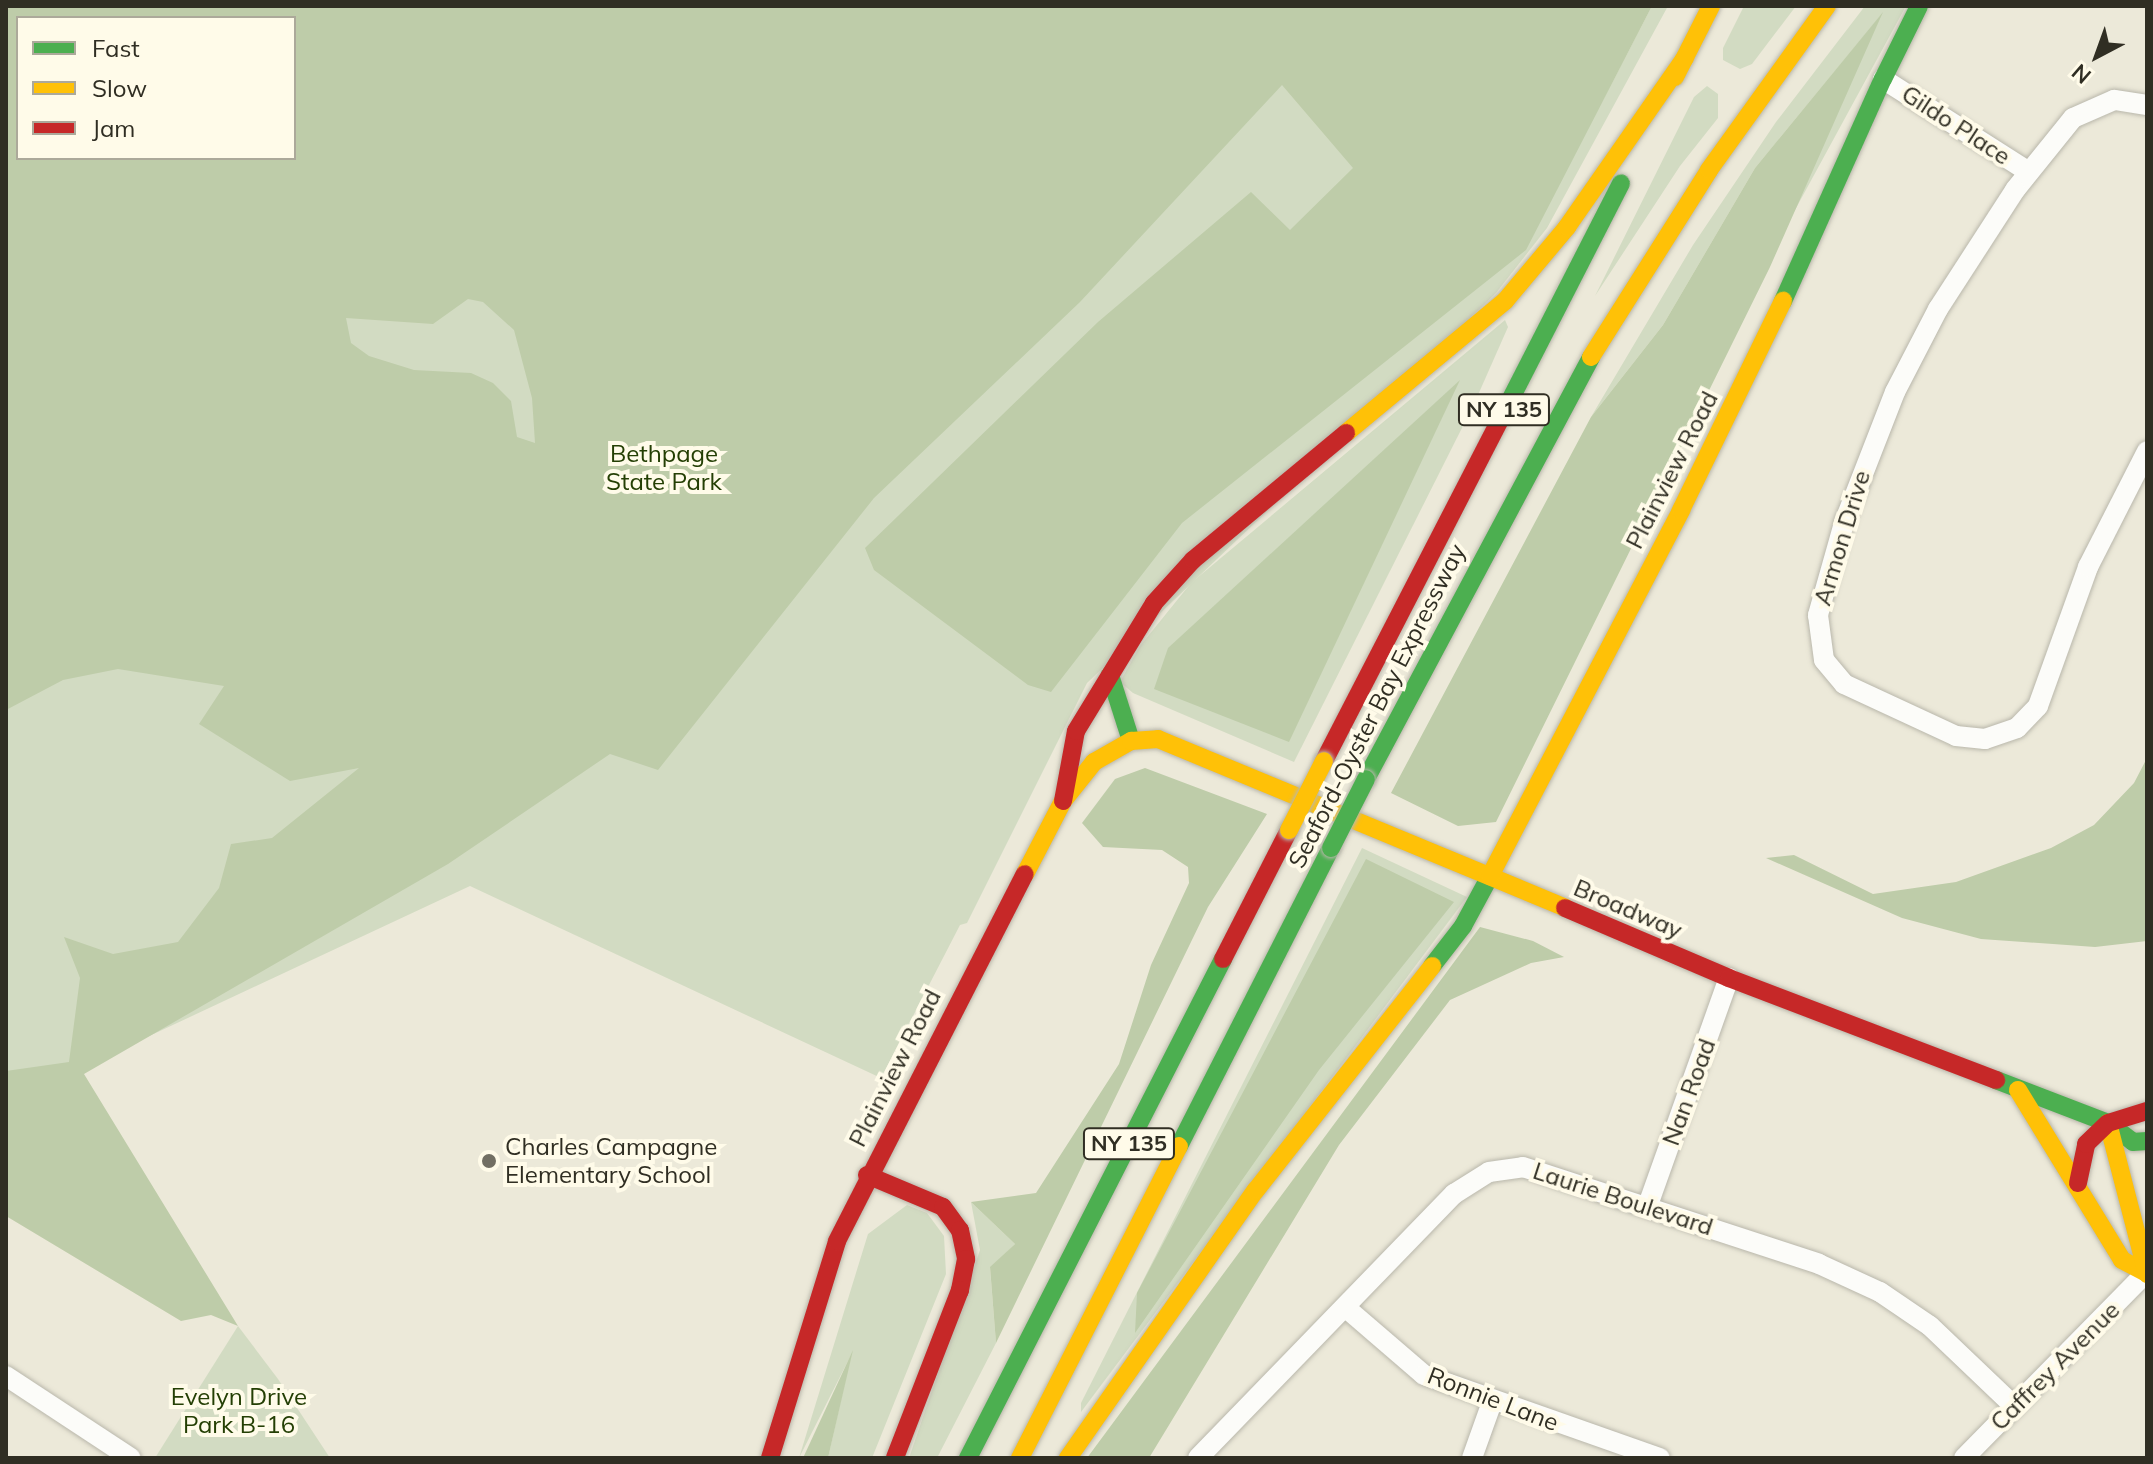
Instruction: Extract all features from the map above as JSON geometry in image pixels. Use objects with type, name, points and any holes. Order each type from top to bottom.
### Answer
[{"type":"main road","name":"Seaford-Oyster Bay Expressway","points":[[968,1458],[1711,6]]},
{"type":"main road","name":"Seaford-Oyster Bay Expressway","points":[[1020,1458],[1514,493],[1588,361],[1709,170],[1827,6]]},
{"type":"main road","name":"Plainview Road","points":[[1068,1458],[1256,1190],[1463,926],[1687,496],[1794,278],[1919,6]]},
{"type":"main road","points":[[1063,801],[1076,731],[1136,627],[1193,560],[1453,348],[1525,279],[1685,58]]},
{"type":"main road","points":[[1110,675],[1131,741]]},
{"type":"main road","name":"Broadway","points":[[1131,741],[1158,739],[1183,746],[1729,978],[2108,1123],[2133,1142],[2147,1141]]},
{"type":"main road","name":"Plainview Road","points":[[770,1458],[837,1241],[867,1175],[1063,801],[1094,762],[1131,741]]},
{"type":"main road","points":[[2018,1090],[2078,1183],[2122,1260],[2147,1273]]},
{"type":"main road","points":[[2078,1183],[2086,1144],[2108,1123],[2147,1111]]},
{"type":"main road","points":[[2108,1123],[2147,1273]]},
{"type":"main road","points":[[867,1175],[943,1207],[960,1230],[966,1259],[960,1290],[895,1458]]},
{"type":"main road","points":[[2139,1243],[2147,1224]]},
{"type":"street","name":"Gildo Place","points":[[1883,79],[2029,172]]},
{"type":"street","name":"Armon Drive","points":[[2147,105],[2114,100],[2089,107],[2073,118],[2029,172],[1938,309],[1873,443],[1826,581],[1818,615],[1824,660],[1844,684],[1942,731],[1985,739],[2017,728],[2043,695],[2088,567],[2147,451]]},
{"type":"street","name":"Nan Road","points":[[1648,1205],[1729,978]]},
{"type":"street","name":"Laurie Boulevard","points":[[1198,1458],[1454,1194],[1489,1172],[1542,1170],[1819,1264],[1880,1292],[1930,1326],[2015,1407]]},
{"type":"street","name":"Caffrey Avenue","points":[[1964,1458],[2147,1273]]},
{"type":"street","name":"Ronnie Lane","points":[[1345,1307],[1424,1375],[1492,1402],[1660,1458]]},
{"type":"street","points":[[6,1376],[105,1451],[131,1458]]},
{"type":"street","points":[[1472,1458],[1492,1402]]},
{"type":"green space","name":"Bethpage State Park","points":[[6,6],[1645,6],[1601,104],[1652,6],[1668,6],[1547,228],[1496,293],[1087,683],[967,923],[960,925],[881,1078],[470,886],[6,1103]]},
{"type":"green space","name":"Bethpage State Park","points":[[6,6],[1652,6],[1526,250],[1182,523],[1051,692],[1028,685],[874,570],[865,548],[1098,322],[1251,192],[1290,230],[1353,168],[1282,85],[1080,302],[874,498],[658,770],[610,754],[448,864],[84,1074],[238,1326],[211,1315],[181,1321],[6,1216],[6,1071],[69,1062],[80,978],[64,937],[113,954],[178,942],[219,888],[231,844],[272,838],[359,768],[290,781],[199,724],[224,686],[118,669],[63,680],[6,710]],"holes":[[[468,299],[483,302],[514,330],[532,398],[535,443],[517,437],[511,401],[493,383],[471,373],[414,370],[369,356],[351,343],[346,318],[433,324]]]},
{"type":"green space","points":[[1744,6],[1796,6],[1752,64],[1740,69],[1723,60],[1723,48]]},
{"type":"green space","points":[[1865,6],[1906,6],[1789,221],[1881,15],[1755,168],[1663,325],[1591,417],[1693,245],[1776,122]]},
{"type":"green space","points":[[1883,12],[1770,267],[1496,822],[1458,826],[1391,793],[1591,417],[1663,325],[1755,168]]},
{"type":"green space","points":[[1707,86],[1718,94],[1718,118],[1680,166],[1595,296],[1694,97]]},
{"type":"green space","points":[[1505,320],[1508,327],[1474,404],[1294,762],[1133,693],[1120,682],[1140,646],[1191,583]]},
{"type":"green space","points":[[1460,380],[1289,742],[1154,689],[1168,648]]},
{"type":"green space","points":[[2147,758],[2147,941],[2095,947],[1981,939],[1902,918],[1766,858],[1794,855],[1873,894],[1956,882],[2051,848],[2094,825],[2134,783]]},
{"type":"green space","points":[[1145,768],[1267,814],[1208,907],[996,1343],[990,1267],[1015,1244],[971,1202],[1036,1193],[1119,1064],[1151,965],[1189,883],[1188,867],[1162,850],[1103,847],[1082,823],[1115,779]]},
{"type":"green space","points":[[1362,848],[1467,897],[1081,1412],[1081,1403]]},
{"type":"green space","points":[[1366,859],[1454,902],[1319,1070],[1135,1333],[1137,1293]]},
{"type":"green space","points":[[1480,927],[1533,941],[1564,957],[1531,963],[1450,1000],[1339,1145],[1149,1458],[1087,1458]]},
{"type":"green space","points":[[971,1202],[1015,1244],[990,1268],[996,1343],[937,1458],[909,1458],[980,1250]]},
{"type":"green space","points":[[907,1205],[927,1213],[944,1236],[946,1274],[872,1458],[828,1458],[851,1355],[799,1458],[868,1234]]},
{"type":"green space","name":"Evelyn Drive Park B-16","points":[[238,1326],[278,1379],[330,1458],[155,1458]]},
{"type":"green space","points":[[853,1350],[828,1458],[803,1458]]},
{"type":"traffic: fast","points":[[1883,79],[1919,6]]},
{"type":"traffic: fast","points":[[1783,301],[1883,79]]},
{"type":"traffic: fast","points":[[1503,414],[1621,183]]},
{"type":"traffic: fast","points":[[1366,779],[1591,357]]},
{"type":"traffic: fast","points":[[1110,675],[1131,741]]},
{"type":"traffic: fast","points":[[1331,848],[1366,779]]},
{"type":"traffic: fast","points":[[1179,1146],[1331,848]]},
{"type":"traffic: fast","points":[[1432,966],[1463,926],[1490,876]]},
{"type":"traffic: fast","points":[[968,1458],[1223,959]]},
{"type":"traffic: fast","points":[[1996,1080],[2108,1123],[2133,1142],[2147,1141]]},
{"type":"traffic: slow","points":[[1675,77],[1711,6]]},
{"type":"traffic: slow","points":[[1591,357],[1709,170],[1827,6]]},
{"type":"traffic: slow","points":[[1346,433],[1505,301],[1567,227],[1685,58]]},
{"type":"traffic: slow","points":[[1490,876],[1681,510],[1783,301]]},
{"type":"traffic: slow","points":[[1025,874],[1063,801],[1094,762],[1131,741],[1158,739],[1565,908]]},
{"type":"traffic: slow","points":[[1289,830],[1324,761]]},
{"type":"traffic: slow","points":[[1068,1458],[1256,1190],[1432,966]]},
{"type":"traffic: slow","points":[[2018,1090],[2122,1260],[2146,1273]]},
{"type":"traffic: slow","points":[[2108,1123],[2147,1274]]},
{"type":"traffic: slow","points":[[1020,1458],[1179,1146]]},
{"type":"traffic: jam","points":[[1324,761],[1503,414]]},
{"type":"traffic: jam","points":[[1063,801],[1076,731],[1154,603],[1193,560],[1346,433]]},
{"type":"traffic: jam","points":[[1223,959],[1289,830]]},
{"type":"traffic: jam","points":[[770,1458],[837,1241],[1025,874]]},
{"type":"traffic: jam","points":[[1565,908],[1729,978],[1996,1080]]},
{"type":"traffic: jam","points":[[2078,1183],[2086,1144],[2108,1123],[2147,1111]]},
{"type":"traffic: jam","points":[[867,1175],[943,1207],[960,1230],[966,1259],[960,1290],[895,1458]]},
{"type":"place","name":"Charles Campagne Elementary School","points":[[489,1161]]}]
